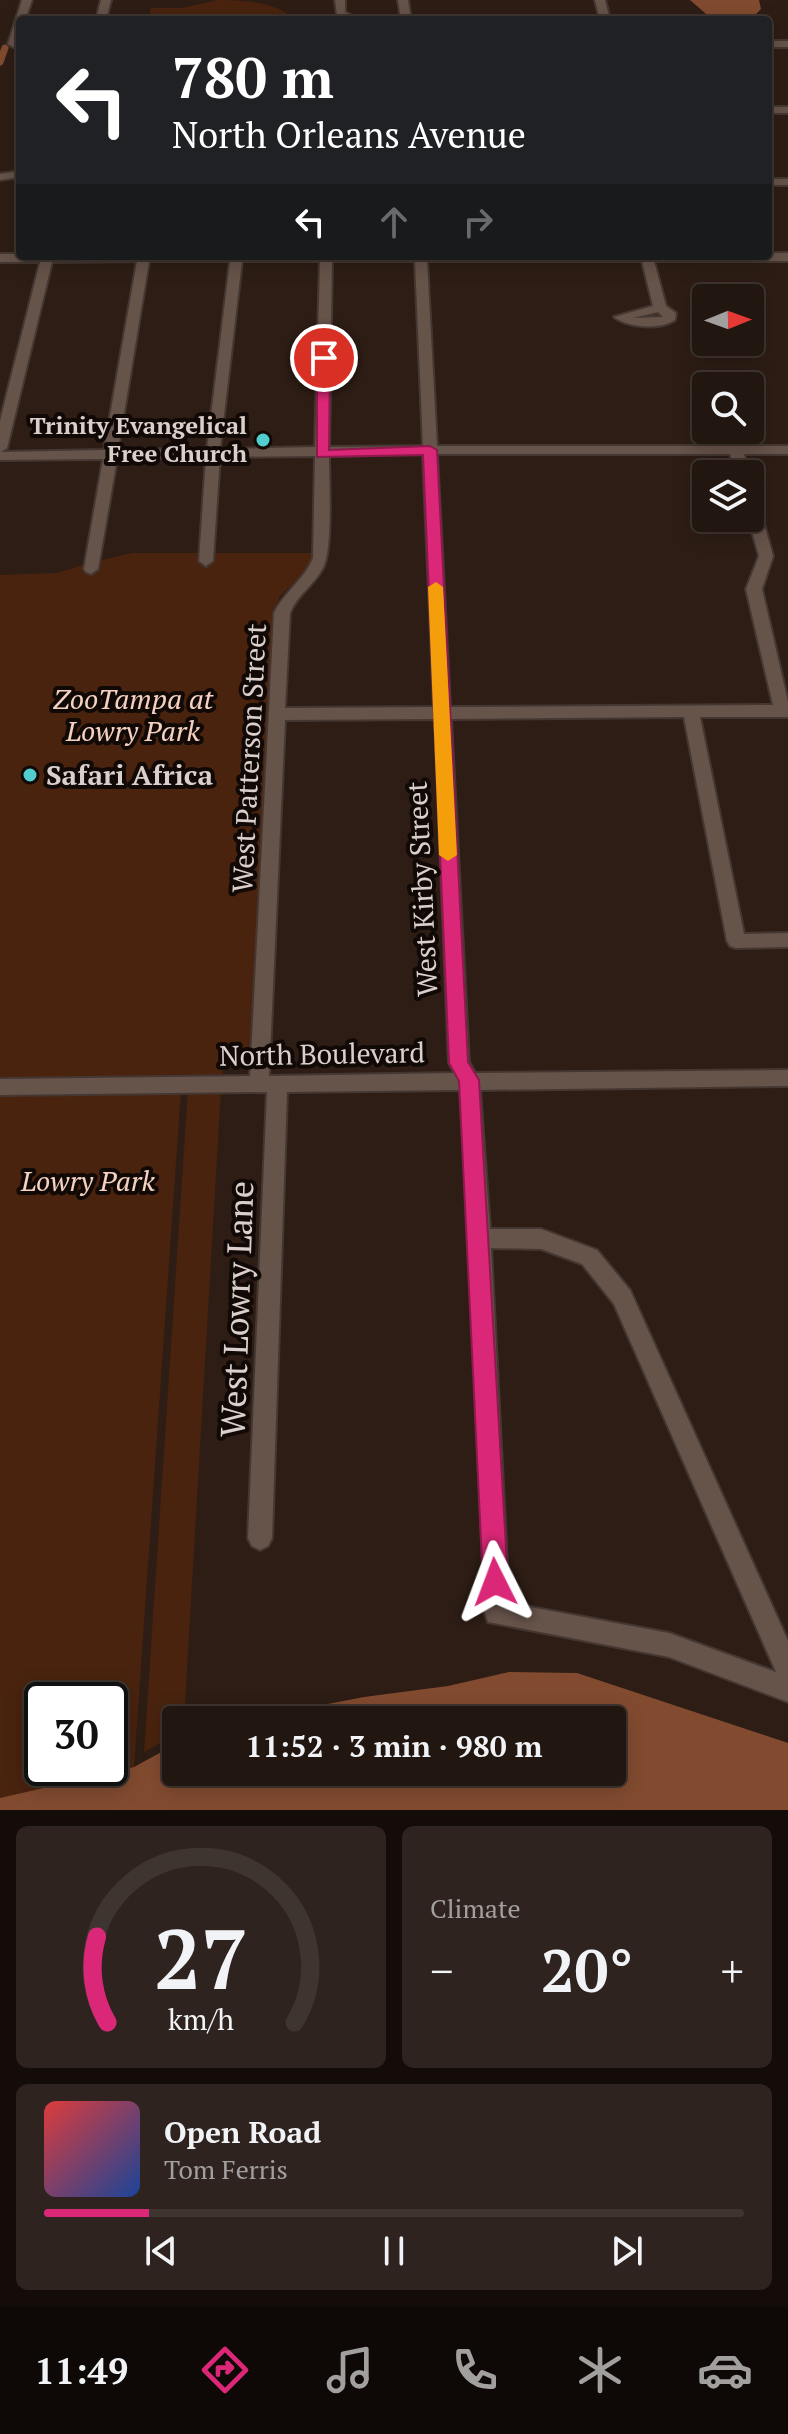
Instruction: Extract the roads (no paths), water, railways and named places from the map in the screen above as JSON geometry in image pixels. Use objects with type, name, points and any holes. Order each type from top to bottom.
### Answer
[{"type":"street","points":[[0,44],[16,44]]},
{"type":"street","points":[[786,182],[788,196]]},
{"type":"street","points":[[0,448],[47,260]]},
{"type":"street","points":[[91,569],[144,260]]},
{"type":"street","points":[[206,561],[213,454],[236,260]]},
{"type":"street","name":"West Patterson Street","points":[[268,1083],[276,714],[282,613],[289,597],[318,567],[320,558],[326,260]]},
{"type":"street","name":"West Kirby Street","points":[[421,260],[459,1063],[469,1080],[480,1238],[497,1613],[669,1645],[788,1689]]},
{"type":"street","points":[[648,260],[660,308]]},
{"type":"street","points":[[0,456],[322,454],[430,450],[788,450]]},
{"type":"street","points":[[736,450],[739,460]]},
{"type":"street","points":[[276,714],[785,711],[754,589],[766,556],[759,532]]},
{"type":"street","points":[[691,711],[736,941],[788,940]]},
{"type":"street","name":"North Boulevard","points":[[0,1087],[788,1078]]},
{"type":"street","name":"West Lowry Lane","points":[[260,1538],[268,1083]]},
{"type":"street","points":[[480,1238],[541,1239],[589,1257],[622,1297],[788,1670]]},
{"type":"waterway","points":[[0,62],[5,48]]},
{"type":"place","name":"Trinity Evangelical Free Church","points":[[263,440]]},
{"type":"place","name":"Safari Africa","points":[[30,775]]},
{"type":"park label","name":"ZooTampa at Lowry Park","points":[[133,715]]},
{"type":"park label","name":"Lowry Park","points":[[88,1181]]}]
